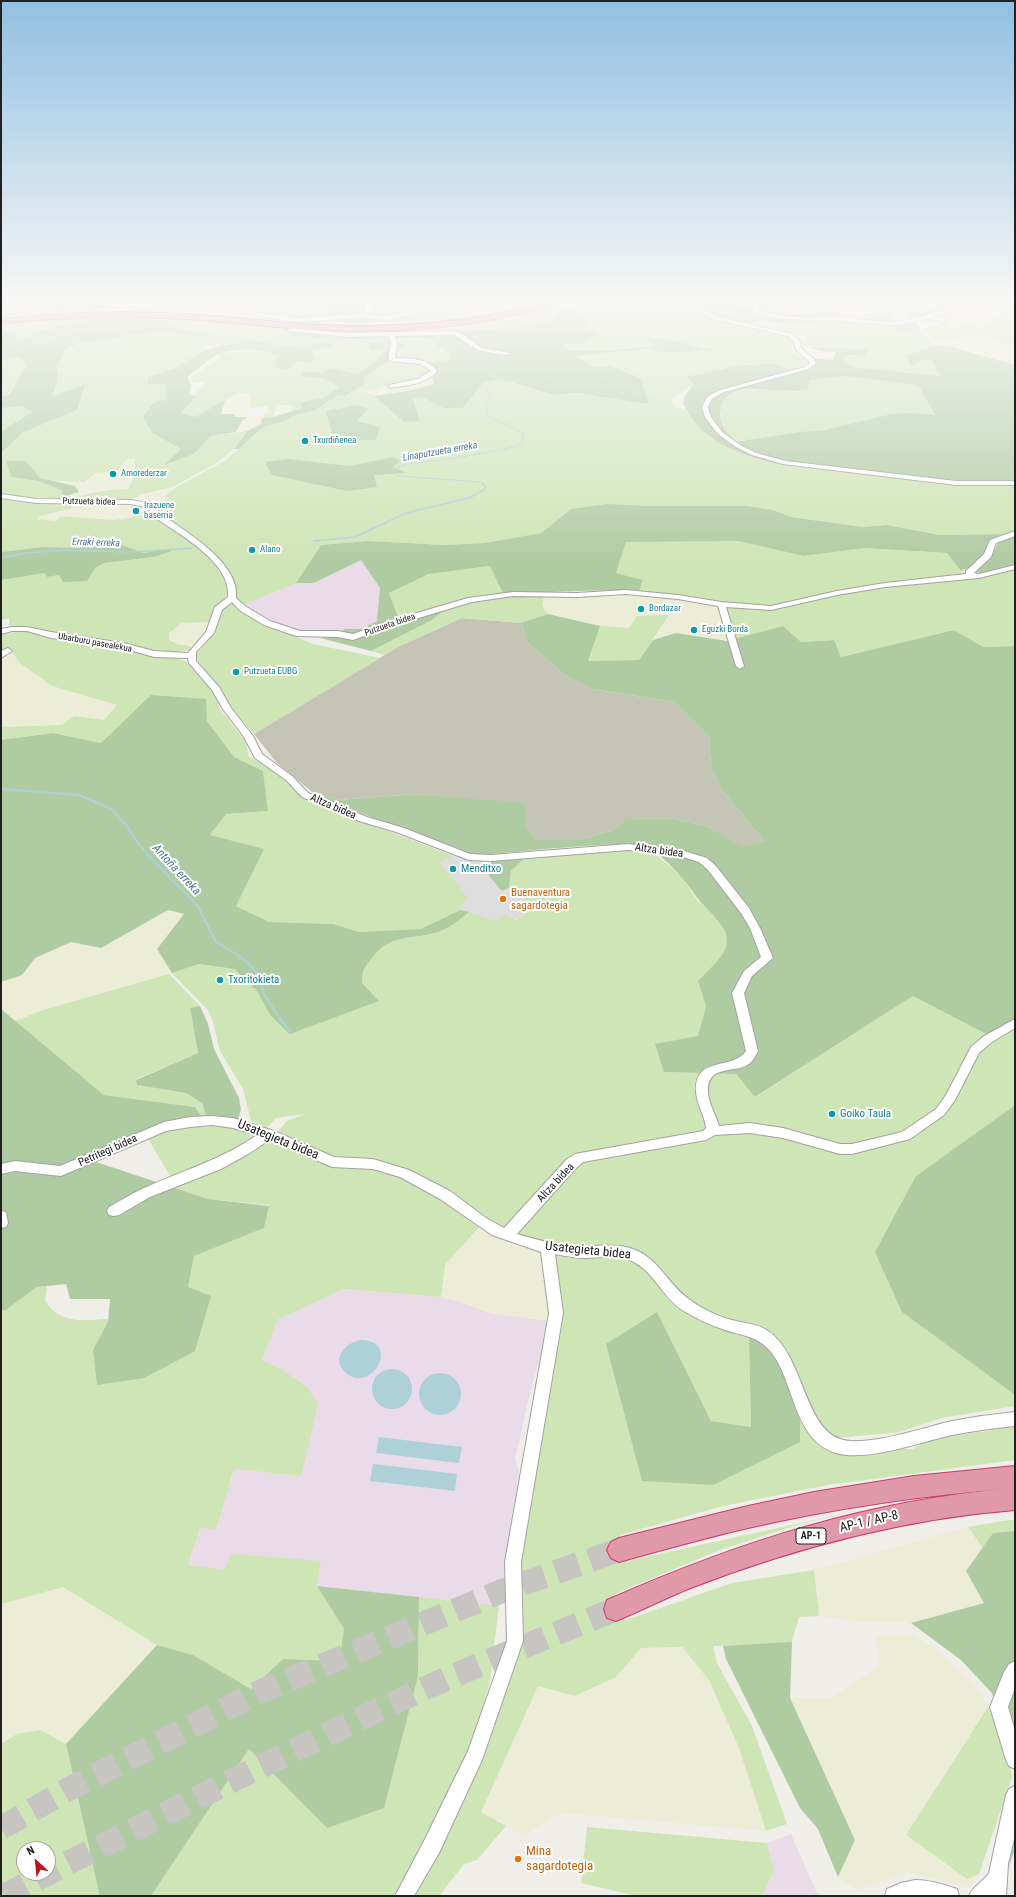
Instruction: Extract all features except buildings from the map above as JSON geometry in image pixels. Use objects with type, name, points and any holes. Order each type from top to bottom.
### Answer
[{"type":"highway","points":[[619,1550],[748,1517],[853,1496],[965,1480],[1015,1477]]},
{"type":"highway","name":"AP-1 / AP-8","points":[[616,1609],[696,1574],[802,1538],[856,1524],[926,1509],[1015,1499]]},
{"type":"street","points":[[731,389],[722,391],[709,398],[705,407],[712,425],[729,441],[744,450],[770,459],[802,466],[956,483],[1015,483]]},
{"type":"street","name":"Putzueta bidea","points":[[1,496],[36,501],[131,502],[147,505],[157,515],[216,560],[225,569],[232,582],[232,598],[242,608],[267,623],[299,634],[338,634],[352,636],[370,632],[389,624],[471,600],[499,598],[513,594],[577,595],[626,592],[678,597],[757,608],[783,607],[837,593],[885,585],[974,576],[1015,567]]},
{"type":"street","points":[[974,576],[969,573],[988,555],[993,542],[1015,533]]},
{"type":"street","points":[[191,656],[192,652],[210,633],[218,609],[232,598]]},
{"type":"street","points":[[721,604],[740,666]]},
{"type":"street","name":"Ubarburu pasealekua","points":[[1,632],[12,629],[27,629],[50,635],[123,646],[154,654],[191,656]]},
{"type":"street","name":"Altza bidea","points":[[191,656],[194,665],[216,689],[226,709],[248,736],[258,756],[289,778],[305,795],[319,802],[363,819],[400,830],[469,857],[491,858],[628,847],[681,854],[702,860],[712,868],[749,916],[767,958],[748,974],[738,993],[752,1051],[745,1060],[712,1070],[704,1079],[702,1092],[712,1122],[713,1130],[706,1135],[580,1158],[571,1164],[520,1222],[506,1235]]},
{"type":"street","points":[[713,1130],[717,1131],[750,1128],[783,1133],[840,1149],[852,1149],[906,1136],[940,1112],[952,1097],[960,1077],[975,1050],[988,1039],[1015,1023]]},
{"type":"street","name":"Usategieta bidea","points":[[215,1120],[245,1125],[332,1162],[341,1164],[378,1164],[391,1169],[444,1195],[492,1229],[506,1235],[547,1248],[580,1252],[630,1253],[643,1259],[655,1271],[665,1287],[686,1305],[725,1324],[762,1335],[781,1354],[812,1425],[821,1436],[830,1443],[840,1447],[851,1448],[900,1442],[932,1433],[1015,1419]]},
{"type":"street","name":"Petritegi bidea","points":[[1,1169],[15,1166],[62,1171],[164,1127],[182,1122],[215,1120]]},
{"type":"street","points":[[114,1211],[145,1193],[216,1165],[246,1149],[267,1134]]},
{"type":"street","points":[[1,1216],[1,1223]]},
{"type":"street","points":[[404,1896],[432,1846],[476,1754],[515,1641],[513,1562],[556,1313],[547,1248]]},
{"type":"street","points":[[1015,1670],[1010,1678],[999,1707],[1015,1760]]},
{"type":"street","points":[[978,1896],[992,1885],[999,1888],[1015,1795]]},
{"type":"street","points":[[908,1894],[924,1889],[950,1896]]},
{"type":"shaded area","points":[[361,560],[380,588],[377,621],[361,629],[345,629],[335,636],[320,638],[300,633],[267,620],[244,605],[296,583],[315,583]]},
{"type":"shaded area","points":[[462,618],[521,623],[527,642],[563,674],[592,689],[674,702],[709,737],[711,767],[721,789],[764,841],[742,848],[709,827],[676,819],[629,818],[613,830],[577,840],[535,840],[525,823],[525,804],[414,794],[339,800],[312,792],[277,763],[254,734],[398,647]]},
{"type":"shaded area","points":[[454,856],[491,860],[502,891],[509,888],[534,909],[515,920],[496,921],[460,910],[468,897],[438,862]]},
{"type":"shaded area","points":[[344,1289],[441,1297],[459,1301],[490,1313],[550,1321],[531,1389],[515,1459],[519,1471],[499,1606],[317,1586],[321,1561],[225,1571],[188,1565],[200,1528],[230,1485],[234,1469],[301,1476],[281,1369],[262,1360],[277,1320]]},
{"type":"shaded area","points":[[791,1834],[817,1893],[822,1896],[762,1896],[774,1870],[767,1843]]},
{"type":"green space","points":[[1,389],[13,389],[10,394],[1,397]]},
{"type":"green space","points":[[13,389],[55,389],[52,397],[74,389],[84,389],[77,410],[24,432],[1,453],[1,433],[6,428],[32,412],[22,406],[1,408],[1,397],[10,394]]},
{"type":"green space","points":[[55,389],[166,389],[166,399],[153,403],[152,433],[181,449],[165,464],[194,454],[211,436],[247,431],[234,449],[218,462],[173,487],[143,494],[129,501],[66,500],[97,492],[128,489],[134,477],[135,459],[126,459],[118,471],[95,473],[85,482],[56,481],[40,478],[26,461],[7,461],[11,477],[38,481],[61,490],[64,497],[57,500],[42,501],[1,495],[1,453],[24,432],[77,410],[52,398]]},
{"type":"green space","points":[[165,389],[190,389],[189,395],[196,396],[181,413],[196,417],[220,402],[225,401],[221,414],[234,414],[235,417],[247,417],[242,421],[236,432],[211,436],[194,454],[164,465],[181,449],[152,433],[143,417],[153,403],[166,399]]},
{"type":"green space","points":[[200,389],[339,389],[323,398],[299,402],[303,407],[292,411],[293,405],[277,405],[273,417],[262,418],[270,411],[268,410],[268,406],[250,408],[251,394],[239,393],[225,401],[219,402],[196,418],[181,413]]},
{"type":"green space","points":[[338,389],[357,389],[345,396],[339,395],[314,411],[293,416],[285,421],[266,426],[239,449],[234,449],[247,431],[261,424],[262,418],[273,417],[302,408],[299,402],[323,398]]},
{"type":"green space","points":[[349,389],[378,389],[365,392],[374,396],[404,422],[413,399],[422,397],[443,408],[463,408],[479,389],[532,389],[553,395],[578,393],[649,403],[644,389],[687,389],[671,399],[674,407],[685,409],[704,432],[726,447],[765,461],[953,485],[1015,485],[1015,531],[1003,534],[940,535],[887,525],[863,527],[791,517],[773,510],[748,506],[663,506],[571,509],[541,533],[485,543],[445,545],[367,541],[321,545],[296,583],[244,605],[237,598],[235,583],[225,564],[169,521],[157,509],[168,507],[162,502],[169,499],[165,496],[175,488],[226,460],[266,426],[285,421],[293,416],[314,411]]},
{"type":"green space","points":[[378,389],[418,389],[374,396],[364,392]]},
{"type":"green space","points":[[417,389],[479,389],[463,408],[443,408],[422,397],[413,399],[420,421],[404,422],[374,396]]},
{"type":"green space","points":[[532,389],[644,389],[649,404],[578,393],[553,395]]},
{"type":"green space","points":[[691,389],[808,389],[788,391],[747,389],[732,393],[723,401],[720,415],[725,429],[732,439],[727,442],[755,456],[780,464],[751,457],[723,445],[711,437],[700,428],[690,416],[683,403],[685,396]]},
{"type":"green space","points":[[799,389],[920,389],[935,415],[912,413],[825,430],[799,432],[736,442],[730,437],[724,427],[720,408],[723,399],[730,394],[752,390],[795,392]]},
{"type":"green space","points":[[920,389],[1015,389],[1015,481],[972,483],[795,463],[763,455],[735,442],[799,432],[825,430],[892,414],[912,413],[935,415]]},
{"type":"green space","points":[[239,393],[251,394],[247,417],[255,417],[268,410],[271,410],[261,424],[255,428],[236,432],[242,421],[246,418],[234,417],[234,414],[221,414],[225,401]]},
{"type":"green space","points":[[277,405],[293,405],[292,411],[273,417]]},
{"type":"green space","points":[[358,405],[368,409],[357,421],[380,427],[376,440],[334,441],[326,411]]},
{"type":"green space","points":[[22,406],[32,412],[6,428],[1,433],[1,408]]},
{"type":"green space","points":[[394,457],[400,461],[393,467],[407,473],[374,475],[377,487],[347,491],[272,475],[265,462],[288,459],[350,466]]},
{"type":"green space","points":[[126,459],[135,459],[134,477],[128,489],[92,491],[66,500],[64,497],[79,492],[75,486],[56,481],[85,482],[95,473],[118,471]]},
{"type":"green space","points":[[6,461],[26,461],[40,478],[75,486],[79,492],[64,497],[61,490],[38,481],[11,477]]},
{"type":"green space","points":[[175,488],[165,495],[169,499],[163,502],[168,507],[157,509],[152,504],[138,501],[145,496]]},
{"type":"green space","points":[[1,497],[36,502],[74,504],[70,509],[40,516],[37,519],[56,521],[61,516],[114,520],[152,514],[195,544],[215,562],[223,571],[228,581],[229,593],[219,604],[209,622],[182,623],[169,633],[169,640],[177,644],[191,646],[189,650],[184,651],[168,652],[148,650],[20,626],[9,627],[9,618],[1,620],[1,580],[44,572],[47,577],[95,568],[104,563],[154,557],[171,551],[167,549],[144,553],[119,544],[106,543],[81,548],[43,547],[1,552]]},
{"type":"green space","points":[[74,504],[143,505],[152,514],[114,520],[61,516],[56,521],[37,519],[40,516],[70,509]]},
{"type":"green space","points":[[608,504],[643,506],[748,506],[773,510],[791,517],[863,527],[887,525],[940,535],[1003,534],[989,540],[985,552],[980,560],[961,571],[947,553],[864,548],[804,556],[738,541],[626,542],[616,573],[643,580],[639,591],[618,590],[503,593],[490,566],[429,574],[389,593],[400,622],[443,611],[432,620],[371,651],[320,638],[335,636],[345,629],[361,629],[377,621],[380,588],[361,560],[314,583],[296,583],[321,545],[367,541],[445,545],[485,543],[541,533],[571,509]]},
{"type":"green space","points":[[1015,536],[1015,564],[981,573],[976,572],[990,559],[998,543]]},
{"type":"green space","points":[[693,540],[738,541],[804,556],[864,548],[947,553],[961,571],[971,579],[1015,569],[1015,646],[983,647],[954,630],[841,657],[833,640],[801,642],[783,626],[736,639],[725,602],[639,591],[643,580],[616,573],[626,542]]},
{"type":"green space","points":[[106,543],[119,544],[144,553],[167,549],[172,551],[154,557],[104,563],[95,568],[87,581],[63,582],[59,575],[47,577],[44,573],[1,580],[1,552],[43,547],[81,548]]},
{"type":"green space","points":[[491,566],[503,593],[514,595],[544,595],[542,606],[548,614],[521,623],[462,618],[398,647],[385,655],[371,651],[432,620],[442,611],[400,622],[389,593],[429,574]]},
{"type":"green space","points":[[629,594],[685,599],[720,605],[729,637],[727,641],[676,633],[653,640],[669,616],[629,628],[600,626],[548,614],[542,606],[544,595]]},
{"type":"green space","points":[[232,602],[263,623],[313,644],[380,658],[254,734],[229,705],[219,686],[198,661],[196,655],[214,634],[222,609]]},
{"type":"green space","points":[[548,614],[600,626],[588,661],[639,660],[653,640],[676,633],[727,641],[783,626],[801,642],[834,640],[841,657],[954,630],[983,647],[1015,646],[1015,1029],[988,1035],[913,996],[755,1097],[736,1074],[664,1072],[655,1044],[698,1036],[706,1006],[698,981],[722,955],[726,947],[727,939],[718,920],[700,901],[675,870],[653,850],[649,847],[639,845],[620,844],[477,855],[459,851],[330,801],[312,792],[339,800],[414,794],[525,803],[525,823],[535,840],[577,840],[613,830],[628,818],[676,819],[709,827],[742,847],[764,841],[721,789],[711,767],[709,737],[674,702],[592,689],[563,674],[527,642],[521,623]]},
{"type":"green space","points":[[669,615],[639,660],[588,661],[600,626],[629,628],[637,616]]},
{"type":"green space","points":[[209,622],[204,637],[191,646],[177,644],[168,640],[169,633],[182,623]]},
{"type":"green space","points":[[24,631],[49,637],[122,648],[149,656],[176,658],[188,662],[216,696],[220,709],[246,742],[249,757],[270,768],[308,801],[454,856],[439,862],[468,897],[460,910],[421,929],[359,932],[333,924],[269,922],[236,906],[210,835],[226,814],[268,811],[263,771],[234,757],[207,721],[151,696],[101,743],[53,733],[1,740],[1,727],[62,725],[74,716],[104,720],[117,705],[52,686],[20,663],[9,648],[1,653],[1,636],[3,634]]},
{"type":"green space","points":[[9,648],[20,663],[52,686],[117,705],[104,720],[74,716],[62,725],[1,727],[1,653]]},
{"type":"green space","points":[[151,695],[206,699],[207,721],[234,757],[263,771],[268,811],[226,814],[210,835],[264,849],[236,906],[269,922],[333,924],[359,932],[421,929],[460,910],[469,912],[454,924],[438,932],[394,941],[379,950],[364,969],[362,983],[379,1001],[290,1034],[270,1015],[257,991],[234,969],[199,964],[172,973],[157,949],[184,914],[168,910],[101,948],[71,942],[35,958],[22,975],[1,982],[1,740],[53,733],[101,743]]},
{"type":"green space","points":[[628,849],[653,852],[682,877],[697,900],[720,921],[728,940],[724,955],[698,981],[706,1006],[698,1036],[664,1072],[736,1074],[756,1097],[913,996],[988,1035],[1015,1029],[1015,1105],[916,1176],[902,1312],[1015,1395],[1015,1406],[942,1418],[900,1432],[817,1440],[829,1449],[913,1449],[929,1439],[1015,1427],[1015,1460],[828,1485],[723,1506],[620,1535],[613,1549],[627,1561],[860,1510],[800,1524],[720,1550],[615,1594],[612,1611],[626,1620],[732,1583],[814,1570],[819,1616],[799,1617],[791,1644],[713,1646],[717,1663],[752,1726],[787,1824],[766,1831],[739,1748],[709,1680],[682,1647],[641,1648],[616,1677],[575,1696],[538,1686],[481,1812],[506,1826],[477,1860],[464,1864],[439,1896],[411,1896],[493,1726],[562,1324],[552,1245],[490,1225],[382,1162],[338,1161],[277,1133],[287,1121],[305,1114],[276,1118],[267,1128],[251,1121],[243,1089],[220,1051],[212,1018],[207,1009],[172,973],[199,964],[234,969],[257,991],[270,1015],[379,1001],[362,983],[362,975],[369,961],[386,945],[402,939],[438,932],[454,924],[469,912],[496,921],[506,914],[516,920],[534,909],[509,888],[511,871],[525,857]],"holes":[[[657,1313],[711,1421],[751,1427],[749,1337],[800,1442],[642,1480]]]},
{"type":"green space","points":[[525,857],[511,871],[509,888],[502,891],[489,876],[491,860]]},
{"type":"green space","points":[[168,910],[184,914],[157,949],[172,973],[40,1011],[15,1021],[1,1009],[1,982],[22,975],[35,958],[71,942],[101,948]]},
{"type":"green space","points":[[169,974],[200,1006],[190,1008],[198,1053],[136,1079],[137,1085],[186,1093],[202,1103],[206,1116],[201,1116],[195,1107],[104,1095],[15,1021],[40,1011]]},
{"type":"green space","points":[[200,1006],[208,1024],[214,1049],[239,1098],[241,1110],[238,1119],[206,1116],[202,1103],[186,1093],[137,1085],[136,1080],[198,1053],[190,1008]]},
{"type":"green space","points":[[1,1009],[104,1095],[195,1107],[201,1116],[170,1123],[93,1161],[208,1199],[269,1206],[264,1228],[194,1256],[188,1287],[211,1296],[195,1351],[144,1378],[97,1385],[93,1350],[108,1322],[110,1299],[70,1299],[66,1284],[37,1287],[6,1310],[1,1311]]},
{"type":"green space","points":[[1015,1105],[1015,1395],[902,1312],[875,1252],[916,1176]]},
{"type":"green space","points":[[192,1123],[237,1126],[301,1151],[378,1167],[440,1195],[480,1226],[445,1265],[441,1297],[344,1289],[277,1320],[262,1360],[281,1369],[306,1386],[318,1404],[301,1476],[234,1469],[216,1529],[200,1528],[188,1565],[225,1570],[231,1554],[321,1561],[317,1586],[344,1629],[339,1661],[283,1659],[251,1689],[193,1655],[157,1645],[63,1587],[1,1604],[1,1311],[6,1310],[37,1287],[47,1286],[45,1301],[51,1309],[58,1314],[65,1318],[81,1320],[108,1319],[108,1322],[188,1287],[194,1256],[264,1228],[269,1205],[208,1199],[178,1189],[147,1137]]},
{"type":"green space","points":[[480,1226],[505,1241],[542,1249],[553,1312],[550,1321],[490,1313],[459,1301],[441,1297],[445,1265]]},
{"type":"green space","points":[[657,1312],[711,1421],[751,1427],[749,1337],[761,1339],[773,1350],[800,1405],[800,1442],[713,1485],[642,1481],[606,1344]]},
{"type":"green space","points":[[1015,1520],[1015,1531],[993,1533],[983,1548],[968,1527]]},
{"type":"green space","points":[[968,1527],[983,1548],[966,1571],[984,1603],[911,1623],[849,1621],[819,1616],[814,1570]]},
{"type":"green space","points":[[1015,1531],[1015,1738],[991,1692],[961,1660],[911,1623],[984,1603],[966,1571],[993,1533]]},
{"type":"green space","points":[[317,1586],[419,1597],[418,1676],[384,1808],[327,1828],[249,1749],[151,1896],[98,1896],[99,1893],[66,1744],[157,1645],[193,1655],[251,1689],[283,1659],[339,1661],[344,1629]]},
{"type":"green space","points":[[63,1587],[157,1645],[66,1744],[41,1730],[17,1734],[1,1744],[1,1604]]},
{"type":"green space","points":[[419,1597],[499,1606],[490,1681],[478,1725],[436,1824],[396,1896],[151,1896],[249,1749],[327,1828],[418,1676]]},
{"type":"green space","points":[[911,1635],[933,1646],[974,1684],[988,1707],[906,1835],[967,1879],[979,1874],[969,1888],[908,1872],[857,1889],[838,1877],[855,1840],[790,1698],[832,1698],[880,1666],[875,1636]]},
{"type":"green space","points":[[792,1642],[790,1698],[855,1840],[838,1877],[818,1829],[800,1808],[726,1659],[723,1646]]},
{"type":"green space","points":[[682,1647],[709,1680],[739,1748],[766,1831],[561,1813],[524,1836],[481,1812],[538,1685],[576,1696],[616,1677],[640,1648]]},
{"type":"green space","points":[[988,1707],[1000,1727],[1009,1751],[1012,1777],[979,1874],[967,1879],[906,1835]]},
{"type":"green space","points":[[41,1730],[66,1744],[99,1893],[98,1896],[1,1896],[1,1744],[17,1734]]},
{"type":"green space","points":[[587,1827],[767,1843],[774,1870],[762,1896],[637,1896],[581,1883]]},
{"type":"water","points":[[359,1340],[372,1342],[379,1348],[381,1356],[378,1365],[372,1373],[364,1377],[355,1378],[345,1372],[339,1362],[345,1348]]},
{"type":"water","points":[[392,1369],[400,1371],[406,1375],[410,1381],[412,1389],[410,1397],[406,1403],[400,1407],[392,1409],[384,1407],[378,1403],[374,1397],[372,1389],[374,1381],[378,1375],[384,1371]]},
{"type":"water","points":[[440,1373],[455,1379],[461,1394],[455,1409],[440,1415],[425,1409],[419,1394],[425,1379]]},
{"type":"water","points":[[379,1437],[462,1447],[459,1463],[376,1453]]},
{"type":"water","points":[[373,1464],[457,1474],[455,1491],[370,1481]]},
{"type":"waterway","name":"Linaputzueta erreka","points":[[314,541],[355,537],[406,513],[469,498],[484,490],[486,487],[481,482],[398,476],[392,473],[391,470],[407,464],[457,458],[513,447],[521,444],[524,440],[522,432],[488,416],[486,411],[487,405],[493,400],[486,389]]},
{"type":"waterway","points":[[629,389],[635,393],[661,404]]},
{"type":"waterway","name":"Erraki erreka","points":[[1,558],[27,553],[65,550],[134,552],[192,548]]},
{"type":"waterway","name":"Antoña erreka","points":[[1,789],[79,795],[111,809],[127,826],[137,842],[151,858],[198,906],[216,942],[238,955],[251,966],[261,978],[263,992],[280,1019]]},
{"type":"waterway","name":"Antoña erreka","points":[[279,1018],[290,1031]]},
{"type":"waterway","points":[[1007,1867],[1015,1845]]},
{"type":"tunnel","points":[[1,1828],[69,1789],[259,1692],[502,1591],[619,1550]]},
{"type":"tunnel","points":[[4,1896],[219,1787],[382,1708],[459,1673],[616,1609]]},
{"type":"place","name":"Txurdiñenea","points":[[305,441]]},
{"type":"place","name":"Amorederzar","points":[[113,474]]},
{"type":"place","name":"Irazuene baserria","points":[[136,511]]},
{"type":"place","name":"Alano","points":[[252,550]]},
{"type":"place","name":"Bordazar","points":[[641,609]]},
{"type":"place","name":"Eguzki Borda","points":[[694,630]]},
{"type":"place","name":"Putzueta EUBG","points":[[236,672]]},
{"type":"place","name":"Menditxo","points":[[453,869]]},
{"type":"place","name":"Buenaventura sagardotegia","points":[[503,899]]},
{"type":"place","name":"Txoritokieta","points":[[220,980]]},
{"type":"place","name":"Goiko Taula","points":[[832,1114]]},
{"type":"place","name":"Mina sagardotegia","points":[[518,1859]]}]
